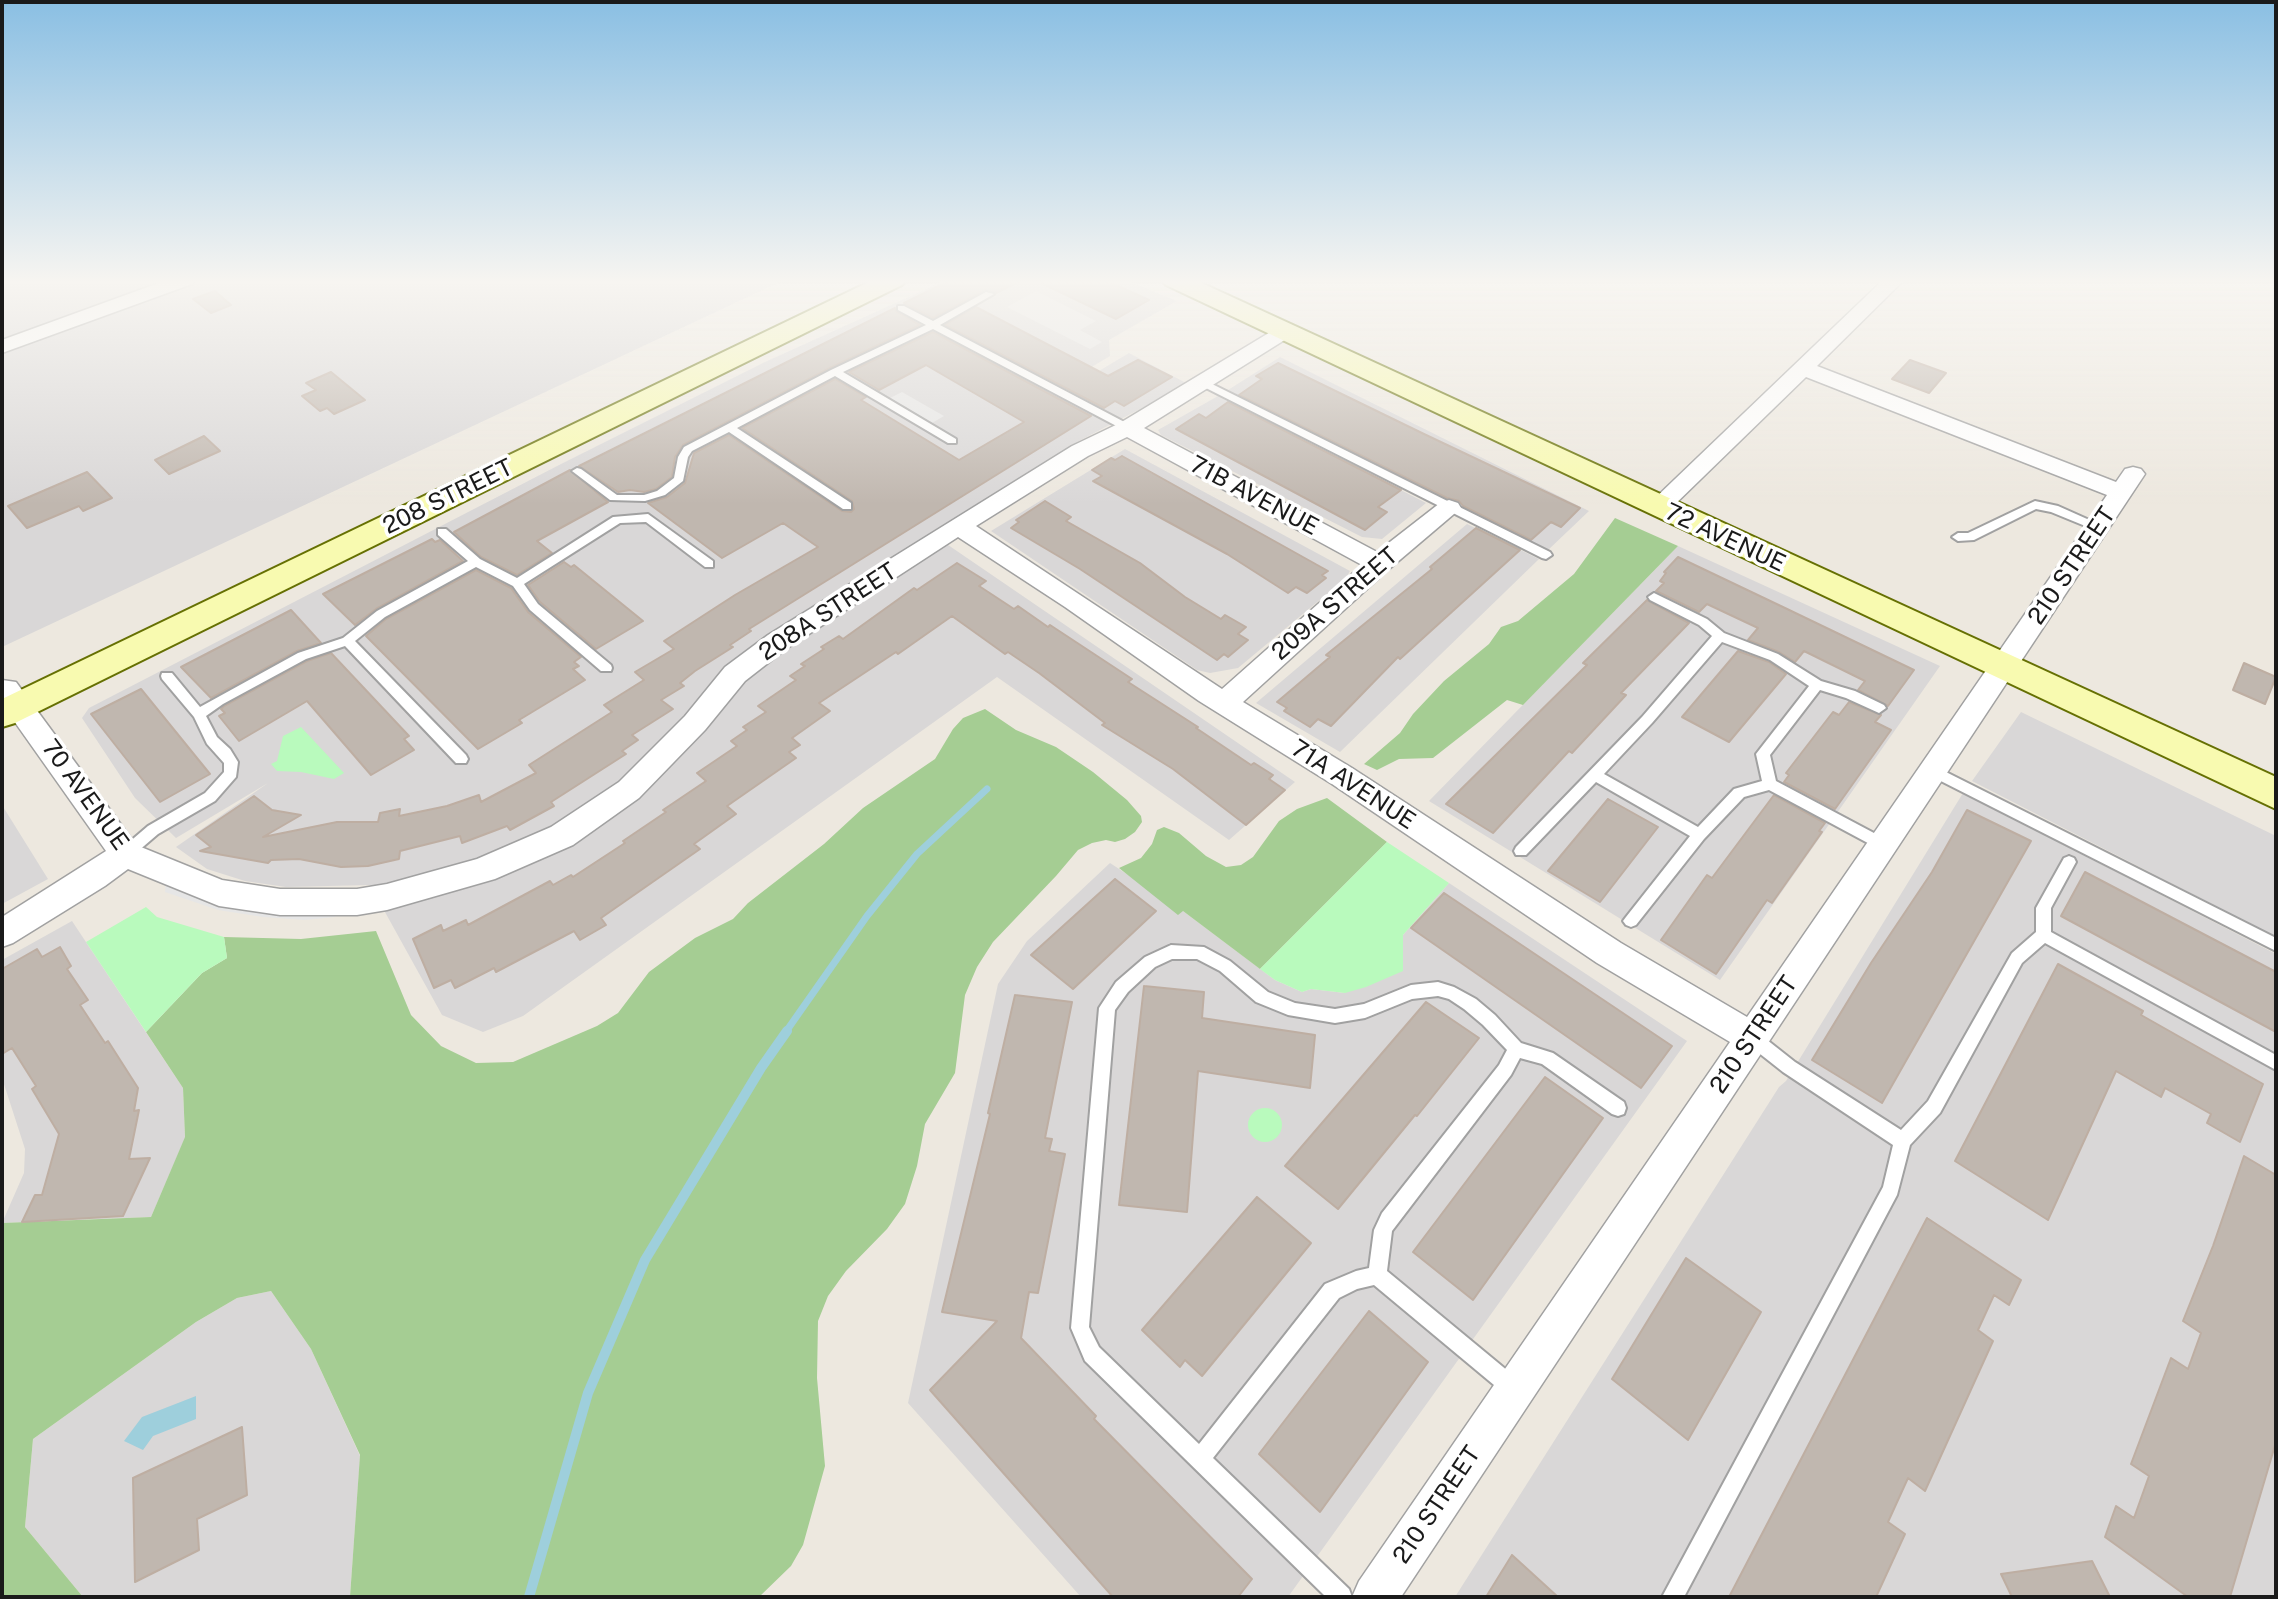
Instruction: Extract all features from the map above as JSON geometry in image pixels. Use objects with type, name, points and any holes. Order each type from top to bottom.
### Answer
[{"type":"main road","name":"208 STREET","points":[[7,700],[715,355]]},
{"type":"main road","name":"72 AVENUE","points":[[1332,355],[2276,794]]},
{"type":"street","name":"208A STREET","points":[[387,897],[484,870],[562,836],[629,790],[695,723],[736,674],[777,642],[1080,451],[1128,428],[1249,355]]},
{"type":"street","points":[[1659,507],[1817,355]]},
{"type":"street","name":"210 STREET","points":[[1375,1597],[2128,483],[1803,368]]},
{"type":"street","name":"71B AVENUE","points":[[1128,428],[1379,564]]},
{"type":"street","name":"209A STREET","points":[[1225,704],[1244,683],[1379,564],[1449,508]]},
{"type":"street","name":"71A AVENUE","points":[[958,526],[1225,704],[1342,776],[1609,953],[1751,1037]]},
{"type":"street","name":"70 AVENUE","points":[[7,700],[125,854],[219,893],[280,902],[317,903],[357,902],[387,897]]},
{"type":"street","points":[[2,933],[94,877],[125,854]]},
{"type":"lane","points":[[578,471],[614,498],[645,498],[661,493],[679,479],[688,449],[871,355]]},
{"type":"lane","points":[[988,355],[1128,428]]},
{"type":"lane","points":[[835,372],[952,441]]},
{"type":"lane","points":[[1204,383],[1545,555]]},
{"type":"lane","points":[[729,427],[847,506]]},
{"type":"lane","points":[[1958,537],[1970,537],[2035,506],[2054,509],[2099,527]]},
{"type":"lane","points":[[517,583],[617,520],[648,518],[709,564]]},
{"type":"lane","points":[[442,532],[476,562],[517,583],[534,607],[606,668]]},
{"type":"lane","points":[[199,714],[302,656],[347,641],[382,614],[476,562]]},
{"type":"lane","points":[[1654,597],[1703,622],[1720,636],[1774,656],[1817,685],[1850,694],[1879,708]]},
{"type":"lane","points":[[1521,851],[1595,775],[1720,636]]},
{"type":"lane","points":[[347,641],[461,759]]},
{"type":"lane","points":[[125,854],[153,830],[210,797],[226,781],[231,762],[212,740],[199,714],[167,676]]},
{"type":"lane","points":[[1770,784],[1763,754],[1817,685]]},
{"type":"lane","points":[[1934,771],[2276,945]]},
{"type":"lane","points":[[1595,775],[1699,835]]},
{"type":"lane","points":[[1631,921],[1699,835],[1739,793],[1770,784],[1884,845]]},
{"type":"lane","points":[[2044,935],[2043,908],[2069,862]]},
{"type":"lane","points":[[2044,935],[2276,1063]]},
{"type":"lane","points":[[1673,1597],[1891,1189],[1902,1141],[1934,1107],[2017,958],[2044,935]]},
{"type":"lane","points":[[1341,1597],[1092,1354],[1080,1328],[1107,1008],[1122,987],[1150,962],[1171,952],[1199,952],[1225,966],[1262,997],[1294,1010],[1335,1016],[1364,1011],[1410,992],[1438,989],[1454,994],[1470,1004],[1516,1049],[1547,1058],[1618,1108]]},
{"type":"lane","points":[[1751,1037],[1789,1067],[1902,1141]]},
{"type":"lane","points":[[1377,1275],[1383,1230],[1388,1219],[1505,1070],[1516,1049]]},
{"type":"lane","points":[[1377,1275],[1514,1389]]},
{"type":"lane","points":[[1200,1459],[1332,1292],[1356,1280],[1377,1275]]},
{"type":"shaded area","points":[[2,355],[625,355],[2,647]]},
{"type":"shaded area","points":[[781,355],[1110,355],[1045,395],[1067,390],[1126,355],[1132,355],[1188,384],[1077,442],[932,534],[1295,782],[1229,840],[997,677],[523,1016],[483,1032],[442,1015],[370,885],[286,887],[245,881],[207,869],[176,847],[268,783],[176,838],[135,798],[82,718],[89,708],[561,464]]},
{"type":"shaded area","points":[[1280,357],[1589,511],[1547,551],[1228,390]]},
{"type":"shaded area","points":[[902,392],[944,416],[932,423],[890,398]]},
{"type":"shaded area","points":[[1218,396],[1426,503],[1382,539],[1362,537],[1161,435],[1158,430]]},
{"type":"shaded area","points":[[1125,449],[1350,571],[1346,578],[1238,668],[1210,673],[1197,670],[991,531]]},
{"type":"shaded area","points":[[1467,524],[1539,559],[1340,752],[1256,703]]},
{"type":"shaded area","points":[[1678,546],[1940,666],[1720,980],[1429,801]]},
{"type":"shaded area","points":[[2021,712],[2276,836],[2276,937],[1972,781]]},
{"type":"shaded area","points":[[1963,793],[2276,954],[2276,1597],[1455,1597],[1779,1087],[1786,1081]]},
{"type":"shaded area","points":[[2,805],[48,879],[2,904]]},
{"type":"shaded area","points":[[1110,863],[1183,911],[1275,980],[1302,992],[1311,989],[1345,993],[1403,935],[1449,883],[1687,1041],[1288,1597],[1081,1597],[908,1403],[998,984],[1027,941]]},
{"type":"shaded area","points":[[166,881],[338,909],[335,917],[305,920],[218,910],[165,892]]},
{"type":"shaded area","points":[[72,921],[183,1088],[185,1138],[151,1217],[2,1223],[24,1173],[25,1149],[2,1078],[2,960]]},
{"type":"shaded area","points":[[271,1291],[311,1349],[360,1456],[350,1597],[83,1597],[25,1527],[33,1439],[196,1322],[237,1298]]},
{"type":"green space","points":[[1615,518],[1678,546],[1523,705],[1507,700],[1433,758],[1399,759],[1377,770],[1364,764],[1400,733],[1413,714],[1444,681],[1489,644],[1501,627],[1518,621],[1574,574]]},
{"type":"green space","points":[[985,709],[1016,730],[1056,747],[1093,772],[1127,800],[1141,816],[1142,822],[1135,832],[1125,839],[1092,843],[1078,850],[993,942],[977,967],[965,995],[955,1073],[925,1124],[917,1166],[905,1204],[887,1229],[846,1271],[828,1296],[818,1321],[817,1378],[825,1466],[803,1545],[791,1566],[759,1597],[350,1597],[360,1455],[311,1349],[271,1291],[237,1298],[196,1322],[33,1439],[25,1527],[83,1597],[2,1597],[2,1223],[151,1217],[185,1137],[183,1088],[146,1032],[202,973],[227,958],[224,937],[301,939],[376,931],[411,1015],[441,1046],[476,1063],[513,1062],[597,1026],[618,1013],[649,972],[695,938],[733,919],[748,903],[824,844],[863,808],[935,759],[963,718]]},
{"type":"green space","points":[[301,727],[344,773],[334,779],[301,772],[277,771],[271,764],[277,761],[283,736]]},
{"type":"green space","points":[[1327,798],[1387,842],[1260,969],[1183,911],[1178,915],[1119,868],[1141,858],[1152,844],[1157,830],[1164,827],[1179,833],[1206,856],[1226,867],[1241,865],[1253,857],[1279,821],[1297,809]]},
{"type":"green space","points":[[1387,842],[1449,883],[1403,935],[1403,971],[1345,993],[1311,989],[1302,992],[1275,980],[1260,969]]},
{"type":"green space","points":[[146,907],[157,917],[224,937],[227,958],[202,973],[146,1032],[86,942]]},
{"type":"green space","points":[[1265,1108],[1277,1113],[1282,1125],[1277,1137],[1265,1142],[1253,1137],[1248,1125],[1253,1113]]},
{"type":"water","points":[[196,1396],[196,1419],[153,1436],[143,1450],[124,1441],[142,1417]]},
{"type":"building","points":[[802,355],[858,355],[683,445],[675,457],[672,477],[656,489],[618,492],[579,466]]},
{"type":"building","points":[[885,355],[976,355],[1091,416],[749,629],[751,631],[730,645],[733,647],[695,671],[680,683],[684,686],[661,700],[673,709],[632,735],[638,740],[622,751],[626,754],[551,802],[554,806],[510,830],[507,826],[462,843],[460,836],[400,851],[399,859],[368,866],[341,867],[299,859],[271,860],[268,863],[200,851],[211,847],[196,835],[254,796],[272,810],[301,815],[263,837],[337,822],[378,822],[380,813],[400,809],[399,816],[447,806],[479,795],[481,802],[536,773],[529,765],[612,712],[604,705],[644,680],[635,672],[674,649],[664,641],[735,595],[818,547],[783,523],[722,558],[648,503],[667,497],[685,483],[694,453],[729,435],[842,511],[851,512],[854,509],[852,501],[742,428],[835,379],[866,397],[861,400],[959,460],[1024,422],[926,365],[879,390],[849,372]]},
{"type":"building","points":[[1002,355],[1067,355],[1108,376],[1138,360],[1172,377],[1124,406],[1115,401],[1104,408]]},
{"type":"building","points":[[1910,360],[1946,373],[1929,393],[1892,379]]},
{"type":"building","points":[[1278,363],[1580,508],[1561,527],[1551,522],[1531,540],[1463,506],[1459,501],[1447,498],[1239,395],[1262,379],[1256,376]]},
{"type":"building","points":[[331,372],[365,400],[334,414],[327,408],[320,411],[302,396],[316,390],[306,383]]},
{"type":"building","points":[[1228,402],[1401,490],[1378,507],[1387,512],[1365,530],[1176,429],[1199,414],[1206,418]]},
{"type":"building","points":[[204,436],[220,451],[169,474],[155,460]]},
{"type":"building","points":[[1122,456],[1328,571],[1322,575],[1326,578],[1307,593],[1296,587],[1288,593],[1227,554],[1093,481],[1102,476],[1092,470],[1111,458],[1115,460]]},
{"type":"building","points":[[570,470],[608,502],[537,541],[552,553],[517,575],[481,557],[454,532]]},
{"type":"building","points":[[87,472],[112,498],[83,511],[79,506],[27,528],[8,506]]},
{"type":"building","points":[[1045,501],[1071,517],[1066,521],[1140,563],[1185,597],[1221,619],[1225,615],[1246,627],[1238,634],[1248,640],[1228,657],[1224,654],[1217,660],[1080,569],[1011,528],[1019,522],[1016,520]]},
{"type":"building","points":[[1476,528],[1520,550],[1400,659],[1398,657],[1331,726],[1318,719],[1310,727],[1284,711],[1287,708],[1277,702],[1330,657],[1326,655],[1432,569],[1430,567]]},
{"type":"building","points":[[432,539],[435,542],[440,540],[463,561],[376,609],[355,625],[323,594]]},
{"type":"building","points":[[1678,557],[1914,670],[1888,706],[1858,690],[1865,681],[1804,651],[1795,662],[1779,652],[1748,640],[1758,628],[1707,604],[1699,612],[1656,591],[1664,583],[1660,581],[1666,573],[1664,572]]},
{"type":"building","points":[[564,562],[571,567],[574,565],[643,621],[596,649],[540,602],[528,585]]},
{"type":"building","points":[[957,563],[986,581],[979,586],[1014,609],[1018,606],[1048,627],[1050,625],[1132,679],[1128,682],[1251,765],[1254,763],[1273,775],[1269,779],[1285,790],[1246,825],[1173,769],[1102,725],[1105,723],[1039,673],[1008,652],[1005,654],[952,616],[898,654],[896,652],[819,703],[830,711],[792,738],[800,745],[789,752],[796,758],[727,806],[736,814],[694,844],[700,849],[601,918],[606,925],[580,940],[574,931],[496,972],[494,968],[455,988],[451,980],[434,988],[413,939],[441,925],[443,931],[466,920],[468,925],[550,881],[553,885],[571,875],[573,877],[625,843],[623,841],[666,812],[663,810],[706,781],[697,773],[737,746],[731,741],[747,730],[743,727],[766,712],[758,706],[796,680],[790,676],[805,666],[801,664],[824,649],[821,647],[839,636],[843,639],[914,588],[917,590]]},
{"type":"building","points":[[476,570],[511,588],[528,612],[581,657],[574,662],[579,666],[573,669],[585,680],[519,720],[522,723],[478,749],[366,636],[386,619]]},
{"type":"building","points":[[1647,600],[1689,623],[1621,693],[1626,695],[1572,753],[1569,751],[1493,833],[1446,804],[1587,665],[1583,663]]},
{"type":"building","points":[[291,610],[321,643],[297,651],[211,698],[181,667]]},
{"type":"building","points":[[1738,651],[1769,662],[1786,674],[1729,742],[1682,717]]},
{"type":"building","points":[[331,653],[409,736],[404,739],[414,750],[371,775],[307,701],[239,741],[219,716],[225,713],[221,709],[224,706],[307,661]]},
{"type":"building","points":[[2244,663],[2276,677],[2265,704],[2233,690]]},
{"type":"building","points":[[141,689],[210,774],[160,802],[91,714]]},
{"type":"building","points":[[1849,702],[1881,715],[1875,722],[1891,730],[1835,809],[1784,782],[1789,775],[1786,773],[1833,712],[1839,715]]},
{"type":"building","points":[[1774,795],[1825,823],[1819,831],[1822,832],[1772,903],[1767,900],[1716,974],[1661,940],[1707,875],[1712,878]]},
{"type":"building","points":[[1608,799],[1658,827],[1600,902],[1548,871]]},
{"type":"building","points":[[1967,810],[2031,841],[1882,1103],[1812,1060],[1871,963],[1932,872]]},
{"type":"building","points":[[2085,872],[2276,972],[2276,1032],[2061,916]]},
{"type":"building","points":[[1115,879],[1156,911],[1073,989],[1031,955]]},
{"type":"building","points":[[1444,893],[1672,1046],[1641,1088],[1411,928]]},
{"type":"building","points":[[60,947],[71,966],[67,969],[88,1000],[80,1005],[105,1043],[108,1041],[138,1088],[134,1111],[139,1110],[129,1159],[150,1158],[123,1216],[22,1222],[35,1195],[42,1195],[59,1134],[32,1089],[36,1086],[12,1048],[2,1054],[2,969],[37,949],[42,957]]},
{"type":"building","points":[[2058,964],[2143,1011],[2141,1015],[2263,1084],[2240,1142],[2207,1123],[2211,1114],[2165,1088],[2161,1097],[2116,1071],[2048,1220],[1955,1161]]},
{"type":"building","points":[[1144,986],[1204,992],[1202,1018],[1315,1035],[1310,1088],[1198,1071],[1187,1212],[1119,1205]]},
{"type":"building","points":[[1015,995],[1072,1002],[1045,1138],[1052,1139],[1049,1151],[1065,1154],[1038,1293],[1029,1292],[1021,1338],[1096,1416],[1094,1419],[1252,1579],[1238,1597],[1113,1597],[930,1390],[997,1321],[942,1312],[990,1114],[988,1113]]},
{"type":"building","points":[[1426,1002],[1479,1038],[1338,1209],[1285,1166]]},
{"type":"building","points":[[1545,1077],[1603,1118],[1473,1300],[1413,1252]]},
{"type":"building","points":[[2244,1156],[2276,1175],[2276,1442],[2230,1597],[2188,1597],[2105,1537],[2116,1506],[2134,1518],[2149,1476],[2131,1464],[2171,1358],[2188,1369],[2201,1333],[2183,1321],[2213,1246]]},
{"type":"building","points":[[1257,1197],[1311,1243],[1202,1376],[1185,1360],[1180,1367],[1142,1330]]},
{"type":"building","points":[[1927,1218],[2021,1280],[2009,1305],[1994,1295],[1978,1330],[1993,1341],[1925,1491],[1908,1478],[1888,1522],[1905,1534],[1876,1597],[1729,1597]]},
{"type":"building","points":[[1686,1258],[1761,1312],[1688,1440],[1612,1379]]},
{"type":"building","points":[[1369,1311],[1428,1362],[1320,1512],[1259,1454]]},
{"type":"building","points":[[242,1427],[247,1495],[197,1519],[199,1550],[135,1582],[133,1478]]},
{"type":"building","points":[[1512,1555],[1558,1597],[1486,1597]]},
{"type":"building","points":[[2092,1561],[2110,1597],[2012,1597],[2001,1574]]},
{"type":"waterway","points":[[785,1033],[867,916],[917,854],[987,789]]},
{"type":"waterway","points":[[529,1597],[588,1393],[645,1260],[761,1068],[787,1031]]}]
